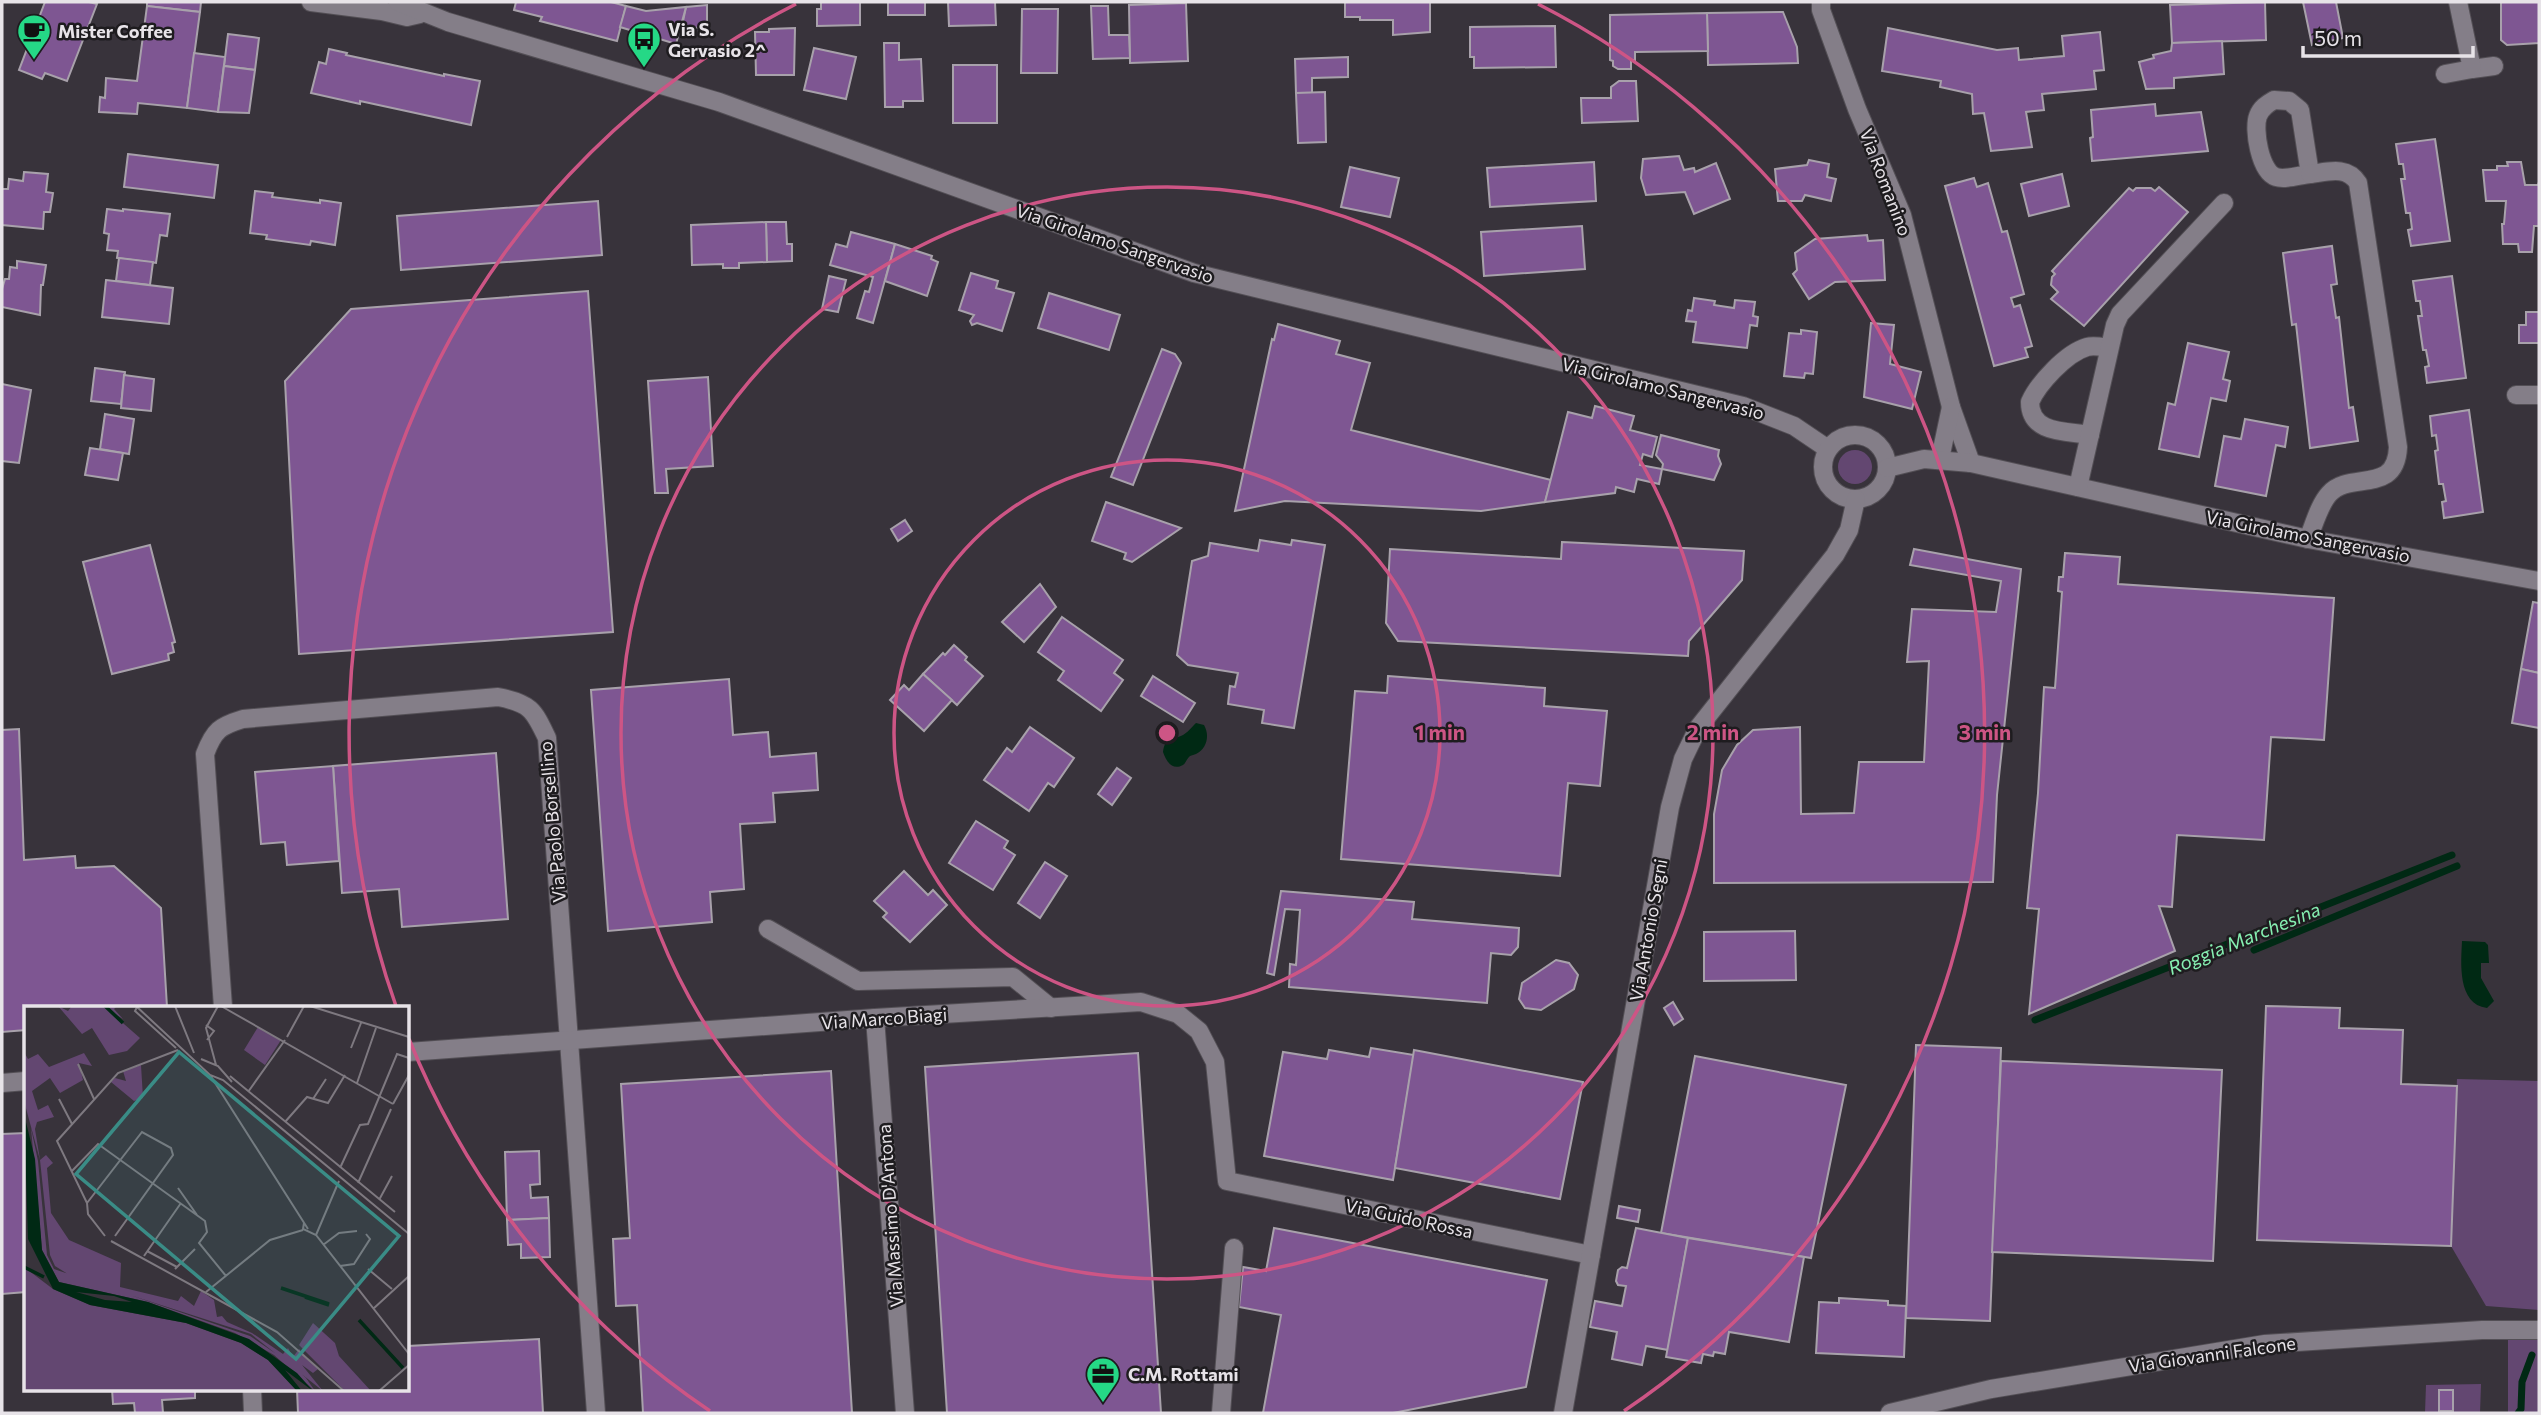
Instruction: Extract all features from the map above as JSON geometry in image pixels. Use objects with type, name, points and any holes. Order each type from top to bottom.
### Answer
[{"type":"street","points":[[314,2],[407,17],[428,7]]},
{"type":"street","name":"Via Girolamo Sangervasio","points":[[398,2],[428,7],[448,22],[719,102],[1194,273],[1743,406],[1794,426],[1828,449]]},
{"type":"street","points":[[444,2],[448,22]]},
{"type":"street","name":"Via Romanino","points":[[1821,2],[1821,10],[1857,109],[1902,215],[1951,407],[1971,463]]},
{"type":"street","points":[[2458,2],[2472,69]]},
{"type":"street","points":[[2445,74],[2494,66]]},
{"type":"street","points":[[2308,539],[2329,494],[2344,485],[2378,479],[2387,474],[2398,457],[2358,183],[2354,176],[2341,170],[2310,174]]},
{"type":"street","points":[[2078,487],[2115,325],[2126,305],[2224,203]]},
{"type":"street","points":[[2090,435],[2039,425],[2033,419],[2030,402],[2043,382],[2077,351],[2095,346],[2109,348]]},
{"type":"street","points":[[2516,396],[2539,395]]},
{"type":"street","name":"Via Romanino","points":[[1940,459],[1951,407]]},
{"type":"street","points":[[1847,436],[1865,437],[1879,446],[1887,468],[1885,478],[1874,493],[1856,499],[1836,494],[1827,483],[1823,463],[1828,449],[1836,441],[1847,436]]},
{"type":"street","name":"Via Girolamo Sangervasio","points":[[1887,468],[1913,461],[1940,459],[1971,463],[2308,539],[2539,580]]},
{"type":"street","name":"Via Antonio Segni","points":[[1563,1413],[1670,807],[1683,759],[1698,728],[1835,555],[1849,530],[1856,499]]},
{"type":"street","name":"Via Paolo Borsellino","points":[[223,1006],[205,754],[212,736],[225,725],[243,719],[498,697],[516,701],[536,713],[547,737],[596,1413]]},
{"type":"street","points":[[768,929],[858,981],[1013,977],[1051,1008]]},
{"type":"street","name":"Via Marco Biagi","points":[[410,1052],[875,1018],[1141,1002],[1178,1014],[1199,1031],[1215,1062],[1227,1181]]},
{"type":"street","name":"Via Massimo D'Antona","points":[[875,1018],[905,1413]]},
{"type":"street","points":[[2,1083],[24,1081]]},
{"type":"street","name":"Via Guido Rossa","points":[[1227,1181],[1591,1255]]},
{"type":"street","points":[[1221,1413],[1234,1248]]},
{"type":"street","name":"Via Giovanni Falcone","points":[[1889,1413],[1991,1389],[2265,1344],[2482,1330],[2539,1329]]},
{"type":"street","points":[[251,1390],[253,1413]]},
{"type":"shaded area","points":[[1855,450],[1867,455],[1872,467],[1867,479],[1855,484],[1843,479],[1838,467],[1843,455]]},
{"type":"shaded area","points":[[1196,723],[1204,725],[1206,729],[1205,745],[1183,765],[1173,766],[1163,752],[1165,744],[1185,734]]},
{"type":"shaded area","points":[[2462,941],[2485,942],[2488,945],[2489,963],[2481,963],[2481,978],[2494,1001],[2487,1008],[2477,1005],[2466,991],[2462,971]]},
{"type":"shaded area","points":[[2457,1079],[2539,1081],[2539,1310],[2486,1306],[2451,1246]]},
{"type":"shaded area","points":[[2539,1334],[2539,1413],[2508,1413],[2508,1336]]},
{"type":"shaded area","points":[[2481,1384],[2480,1413],[2425,1413],[2426,1385]]},
{"type":"building","points":[[45,2],[97,4],[67,81],[45,73],[42,79],[19,70]]},
{"type":"building","points":[[147,2],[201,2],[200,12],[147,6]]},
{"type":"building","points":[[516,2],[611,2],[626,6],[617,41],[540,21],[542,17],[514,10]]},
{"type":"building","points":[[821,2],[860,2],[860,25],[817,26],[817,9],[821,9]]},
{"type":"building","points":[[888,2],[925,2],[925,15],[888,15]]},
{"type":"building","points":[[948,2],[995,2],[996,25],[949,26]]},
{"type":"building","points":[[1345,2],[1430,2],[1430,32],[1393,35],[1393,20],[1345,17]]},
{"type":"building","points":[[2265,2],[2266,40],[2172,43],[2170,5]]},
{"type":"building","points":[[2303,2],[2336,2],[2343,38],[2312,45]]},
{"type":"building","points":[[2501,2],[2539,2],[2539,43],[2507,45],[2501,40]]},
{"type":"building","points":[[1186,3],[1188,61],[1130,63],[1129,5]]},
{"type":"building","points":[[707,5],[707,29],[682,26],[686,7]]},
{"type":"building","points":[[147,6],[200,12],[187,108],[138,103],[137,114],[99,112],[100,97],[105,98],[106,78],[137,81]]},
{"type":"building","points":[[626,6],[646,11],[686,7],[676,44],[620,27]]},
{"type":"building","points":[[1091,6],[1108,6],[1109,35],[1129,35],[1130,58],[1093,59]]},
{"type":"building","points":[[1022,9],[1058,9],[1057,73],[1021,73]]},
{"type":"building","points":[[1783,12],[1797,47],[1798,63],[1708,65],[1707,13]]},
{"type":"building","points":[[1707,13],[1708,51],[1635,52],[1631,69],[1618,69],[1613,66],[1613,61],[1610,60],[1610,15]]},
{"type":"building","points":[[1555,26],[1556,67],[1474,68],[1474,57],[1470,57],[1470,27]]},
{"type":"building","points":[[795,28],[794,75],[756,75],[755,32]]},
{"type":"building","points":[[1888,28],[1997,50],[2018,48],[2019,60],[2064,56],[2062,36],[2100,32],[2104,70],[2094,71],[2096,89],[2042,94],[2044,110],[2026,112],[2032,147],[1991,151],[1984,113],[1973,114],[1972,94],[1940,87],[1941,81],[1882,71]]},
{"type":"building","points":[[228,34],[259,38],[255,70],[224,66]]},
{"type":"building","points":[[2222,41],[2224,74],[2174,78],[2174,88],[2146,89],[2139,62],[2171,51],[2172,43]]},
{"type":"building","points":[[884,43],[899,43],[899,60],[921,59],[923,101],[903,101],[903,107],[885,107]]},
{"type":"building","points":[[814,48],[856,57],[846,99],[804,90]]},
{"type":"building","points":[[329,49],[444,76],[480,81],[471,125],[311,93],[319,62],[326,64]]},
{"type":"building","points":[[194,53],[225,57],[218,112],[187,108]]},
{"type":"building","points":[[1348,57],[1348,77],[1312,78],[1312,93],[1296,93],[1295,59]]},
{"type":"building","points":[[953,65],[997,65],[997,123],[953,123]]},
{"type":"building","points":[[224,66],[255,70],[249,113],[218,112]]},
{"type":"building","points":[[1619,81],[1636,81],[1638,121],[1582,123],[1581,98],[1611,98],[1611,87]]},
{"type":"building","points":[[1325,92],[1326,142],[1298,143],[1296,93]]},
{"type":"building","points":[[2155,104],[2156,116],[2201,112],[2208,151],[2092,161],[2091,110]]},
{"type":"building","points":[[2435,139],[2450,241],[2411,246],[2408,230],[2412,229],[2410,213],[2406,213],[2401,179],[2405,179],[2403,164],[2399,164],[2396,144]]},
{"type":"building","points":[[128,154],[218,165],[214,198],[124,187]]},
{"type":"building","points":[[1679,156],[1684,170],[1694,168],[1695,172],[1716,163],[1730,199],[1694,214],[1685,192],[1646,195],[1641,178],[1643,159]]},
{"type":"building","points":[[1809,160],[1829,164],[1827,177],[1836,179],[1831,201],[1805,195],[1802,201],[1778,201],[1775,169],[1807,165]]},
{"type":"building","points":[[1594,162],[1596,201],[1490,207],[1487,168]]},
{"type":"building","points":[[2507,162],[2521,162],[2525,185],[2538,185],[2539,182],[2539,226],[2534,226],[2532,252],[2519,252],[2518,244],[2503,244],[2502,224],[2506,201],[2486,201],[2483,170],[2497,170],[2497,166],[2508,166]]},
{"type":"building","points":[[1350,167],[1399,178],[1390,217],[1341,207]]},
{"type":"building","points":[[24,172],[48,174],[46,192],[53,193],[50,212],[44,212],[43,229],[2,225],[2,189],[8,189],[9,179],[23,181]]},
{"type":"building","points":[[2062,174],[2069,206],[2029,216],[2021,184]]},
{"type":"building","points":[[1974,178],[1977,187],[1988,183],[2002,232],[2007,231],[2024,294],[2011,298],[2014,307],[2020,305],[2032,346],[2025,348],[2028,357],[1994,366],[1945,186]]},
{"type":"building","points":[[2159,187],[2188,212],[2084,326],[2051,299],[2058,292],[2051,285],[2055,274],[2052,271],[2129,188],[2133,191],[2136,188],[2151,188],[2155,191]]},
{"type":"building","points":[[255,191],[273,193],[272,197],[341,203],[335,245],[311,241],[310,245],[266,239],[267,235],[250,233]]},
{"type":"building","points":[[598,201],[602,255],[401,270],[397,216]]},
{"type":"building","points":[[107,209],[170,214],[167,236],[160,235],[156,263],[117,258],[118,251],[107,250],[109,234],[104,233]]},
{"type":"building","points":[[766,222],[786,222],[787,244],[792,244],[792,261],[767,262]]},
{"type":"building","points":[[766,222],[767,262],[739,263],[739,268],[723,268],[723,264],[692,265],[691,225]]},
{"type":"building","points":[[1582,226],[1585,269],[1484,276],[1481,232]]},
{"type":"building","points":[[851,232],[895,244],[873,323],[857,318],[865,291],[869,292],[873,277],[830,265],[836,244],[847,247]]},
{"type":"building","points":[[1867,235],[1868,241],[1883,240],[1885,280],[1835,282],[1809,299],[1793,274],[1797,270],[1795,253],[1815,239]]},
{"type":"building","points":[[895,244],[932,256],[931,259],[938,262],[927,296],[885,281]]},
{"type":"building","points":[[2332,246],[2337,284],[2331,285],[2336,318],[2339,317],[2349,408],[2353,407],[2358,441],[2310,448],[2296,324],[2292,325],[2283,253]]},
{"type":"building","points":[[119,258],[153,262],[150,285],[116,281]]},
{"type":"building","points":[[17,261],[46,265],[41,285],[40,315],[2,307],[5,279],[9,279],[10,267],[17,268]]},
{"type":"building","points":[[971,273],[998,281],[996,288],[1014,293],[1002,331],[977,323],[972,325],[970,321],[974,315],[959,310]]},
{"type":"building","points":[[829,276],[846,280],[838,312],[822,309]]},
{"type":"building","points":[[2452,276],[2466,378],[2427,383],[2425,367],[2429,366],[2426,350],[2423,350],[2418,316],[2422,316],[2420,301],[2416,301],[2413,281]]},
{"type":"building","points":[[106,280],[173,288],[169,324],[102,317]]},
{"type":"building","points":[[588,291],[613,632],[299,654],[285,381],[351,309]]},
{"type":"building","points":[[1049,293],[1120,315],[1109,350],[1038,328]]},
{"type":"building","points":[[1694,298],[1715,301],[1714,305],[1734,308],[1735,300],[1755,302],[1753,316],[1758,317],[1757,326],[1750,325],[1747,348],[1693,342],[1696,322],[1686,321],[1688,310],[1692,311]]},
{"type":"building","points":[[2526,312],[2539,312],[2539,343],[2519,343],[2519,325],[2526,325]]},
{"type":"building","points":[[1871,323],[1894,325],[1890,364],[1921,372],[1912,409],[1864,397]]},
{"type":"building","points":[[1278,324],[1340,341],[1336,354],[1370,363],[1351,430],[1551,480],[1545,502],[1481,511],[1285,501],[1235,511],[1272,339],[1274,340]]},
{"type":"building","points":[[1801,330],[1817,332],[1813,374],[1805,373],[1804,378],[1784,376],[1789,333],[1801,334]]},
{"type":"building","points":[[2188,343],[2229,352],[2223,379],[2230,381],[2226,401],[2211,398],[2199,457],[2159,449],[2168,403],[2175,405]]},
{"type":"building","points":[[1162,349],[1175,354],[1181,363],[1133,485],[1111,477]]},
{"type":"building","points":[[95,368],[125,372],[121,404],[91,401]]},
{"type":"building","points":[[124,375],[154,379],[151,411],[121,408]]},
{"type":"building","points":[[708,377],[713,466],[666,469],[668,493],[655,493],[648,381]]},
{"type":"building","points":[[2,384],[31,390],[19,463],[2,461]]},
{"type":"building","points":[[1595,406],[1634,416],[1630,430],[1657,437],[1652,457],[1643,454],[1640,465],[1662,469],[1659,484],[1637,479],[1634,492],[1616,487],[1615,493],[1545,502],[1568,412],[1592,418]]},
{"type":"building","points":[[2469,410],[2483,512],[2444,518],[2442,502],[2446,501],[2443,484],[2439,484],[2435,451],[2438,450],[2436,435],[2432,436],[2430,416]]},
{"type":"building","points":[[105,414],[134,419],[129,454],[100,449]]},
{"type":"building","points":[[2245,419],[2288,427],[2285,447],[2276,445],[2266,496],[2215,486],[2224,436],[2241,439]]},
{"type":"building","points":[[1661,435],[1719,450],[1721,464],[1714,480],[1662,469],[1663,464],[1656,455]]},
{"type":"building","points":[[90,448],[123,453],[118,480],[85,475]]},
{"type":"building","points":[[1106,502],[1181,528],[1132,562],[1124,559],[1126,553],[1092,541]]},
{"type":"building","points":[[905,520],[912,531],[898,541],[891,529]]},
{"type":"building","points":[[1260,540],[1291,545],[1292,540],[1325,545],[1294,728],[1262,723],[1264,710],[1228,704],[1230,686],[1235,687],[1238,673],[1188,665],[1177,655],[1192,561],[1208,556],[1210,543],[1258,551]]},
{"type":"building","points":[[1562,542],[1744,551],[1742,580],[1689,641],[1688,656],[1398,641],[1386,623],[1390,549],[1561,559]]},
{"type":"building","points":[[150,545],[175,642],[172,643],[174,652],[168,654],[169,660],[112,674],[83,562]]},
{"type":"building","points":[[1914,549],[2021,569],[1997,795],[1993,882],[1714,883],[1714,814],[1722,770],[1737,745],[1753,730],[1800,727],[1801,814],[1854,813],[1859,762],[1924,762],[1929,661],[1907,662],[1912,609],[1996,612],[2001,581],[1910,565]]},
{"type":"building","points":[[2065,553],[2120,557],[2118,584],[2334,598],[2324,740],[2271,737],[2264,840],[2177,835],[2172,907],[2159,906],[2175,951],[2029,1014],[2039,909],[2027,908],[2038,793],[2044,687],[2055,688],[2062,592],[2058,591],[2059,577],[2063,577]]},
{"type":"building","points":[[1040,584],[1056,607],[1024,642],[1002,622]]},
{"type":"building","points":[[2533,602],[2539,603],[2539,673],[2521,669]]},
{"type":"building","points":[[1062,617],[1123,660],[1114,673],[1123,680],[1101,711],[1058,680],[1064,671],[1038,652]]},
{"type":"building","points":[[954,645],[967,657],[965,660],[983,676],[957,705],[923,674]]},
{"type":"building","points":[[2521,669],[2539,673],[2539,728],[2512,723]]},
{"type":"building","points":[[923,674],[952,700],[924,731],[890,700],[904,685],[909,690]]},
{"type":"building","points":[[1153,676],[1195,703],[1183,722],[1141,696]]},
{"type":"building","points":[[1388,676],[1545,688],[1544,706],[1607,711],[1600,786],[1568,783],[1560,876],[1341,859],[1355,691],[1387,693]]},
{"type":"building","points":[[729,679],[733,735],[768,732],[770,757],[816,753],[818,790],[773,793],[775,822],[740,824],[744,889],[710,892],[712,922],[608,931],[591,690]]},
{"type":"building","points":[[1030,727],[1074,758],[1054,787],[1048,783],[1029,811],[984,780],[1007,748],[1012,752]]},
{"type":"building","points":[[19,729],[24,860],[75,856],[76,868],[114,866],[161,908],[167,1006],[24,1006],[24,1030],[2,1032],[2,730]]},
{"type":"building","points":[[496,753],[508,919],[402,927],[399,889],[342,893],[333,766]]},
{"type":"building","points":[[333,766],[339,861],[287,865],[285,842],[261,844],[255,772]]},
{"type":"building","points":[[1117,768],[1131,778],[1112,805],[1098,794]]},
{"type":"building","points":[[976,821],[1008,841],[1004,848],[1015,855],[993,890],[949,863]]},
{"type":"building","points":[[1045,862],[1067,876],[1040,918],[1018,903]]},
{"type":"building","points":[[904,871],[928,895],[933,890],[947,905],[910,942],[883,917],[887,913],[874,901]]},
{"type":"building","points":[[1281,891],[1414,902],[1412,919],[1519,928],[1518,947],[1511,955],[1491,953],[1487,1003],[1289,987],[1290,964],[1296,965],[1300,910],[1285,909],[1274,975],[1267,973]]},
{"type":"building","points":[[1795,931],[1796,980],[1704,981],[1704,932]]},
{"type":"building","points":[[1556,960],[1569,963],[1578,975],[1574,989],[1541,1010],[1525,1008],[1519,999],[1522,983]]},
{"type":"building","points":[[1673,1002],[1683,1019],[1674,1025],[1664,1008]]},
{"type":"building","points":[[2266,1006],[2340,1008],[2339,1028],[2403,1030],[2401,1084],[2457,1086],[2451,1246],[2257,1240]]},
{"type":"building","points":[[1916,1045],[2001,1048],[1990,1321],[1906,1318]]},
{"type":"building","points":[[1371,1048],[1414,1055],[1393,1180],[1264,1156],[1283,1052],[1327,1059],[1329,1050],[1369,1057]]},
{"type":"building","points":[[1414,1050],[1583,1082],[1560,1199],[1395,1168]]},
{"type":"building","points":[[1138,1053],[1161,1413],[947,1413],[925,1067]]},
{"type":"building","points":[[1695,1056],[1846,1085],[1811,1258],[1661,1233]]},
{"type":"building","points":[[2001,1061],[2222,1070],[2213,1261],[1992,1252]]},
{"type":"building","points":[[831,1071],[852,1413],[643,1413],[637,1305],[616,1306],[613,1239],[630,1238],[621,1084]]},
{"type":"building","points":[[24,1133],[24,1292],[2,1294],[2,1134]]},
{"type":"building","points":[[539,1151],[540,1184],[530,1185],[531,1198],[548,1197],[549,1218],[507,1220],[505,1152]]},
{"type":"building","points":[[1619,1206],[1640,1210],[1638,1222],[1617,1218]]},
{"type":"building","points":[[549,1218],[550,1257],[521,1258],[521,1244],[508,1245],[507,1220]]},
{"type":"building","points":[[1274,1228],[1547,1280],[1526,1387],[1393,1413],[1263,1413],[1281,1315],[1239,1307],[1243,1267],[1266,1271]]},
{"type":"building","points":[[1636,1228],[1688,1238],[1668,1350],[1646,1346],[1642,1365],[1612,1359],[1617,1332],[1590,1327],[1595,1301],[1622,1306],[1626,1286],[1618,1285],[1616,1281],[1618,1270],[1627,1268]]},
{"type":"building","points":[[1688,1238],[1804,1257],[1789,1342],[1729,1332],[1725,1354],[1703,1354],[1701,1363],[1666,1357]]},
{"type":"building","points":[[1839,1298],[1888,1301],[1888,1305],[1906,1306],[1904,1357],[1816,1353],[1819,1302],[1839,1303]]},
{"type":"building","points":[[539,1339],[543,1413],[298,1413],[297,1390],[410,1390],[410,1346]]},
{"type":"building","points":[[112,1390],[195,1390],[195,1398],[162,1400],[163,1413],[135,1413],[134,1403],[113,1404]]},
{"type":"building","points":[[2439,1390],[2453,1390],[2453,1411],[2439,1411]]},
{"type":"waterway","name":"Roggia Marchesina","points":[[2035,1020],[2452,855]]},
{"type":"waterway","points":[[2254,950],[2457,866]]},
{"type":"waterway","points":[[2518,1413],[2521,1409],[2522,1382],[2532,1355]]},
{"type":"place","name":"Mister Coffee","points":[[34,61]]},
{"type":"place","name":"Via S. Gervasio 2^","points":[[644,69]]},
{"type":"place","name":"C.M. Rottami","points":[[1103,1404]]}]
